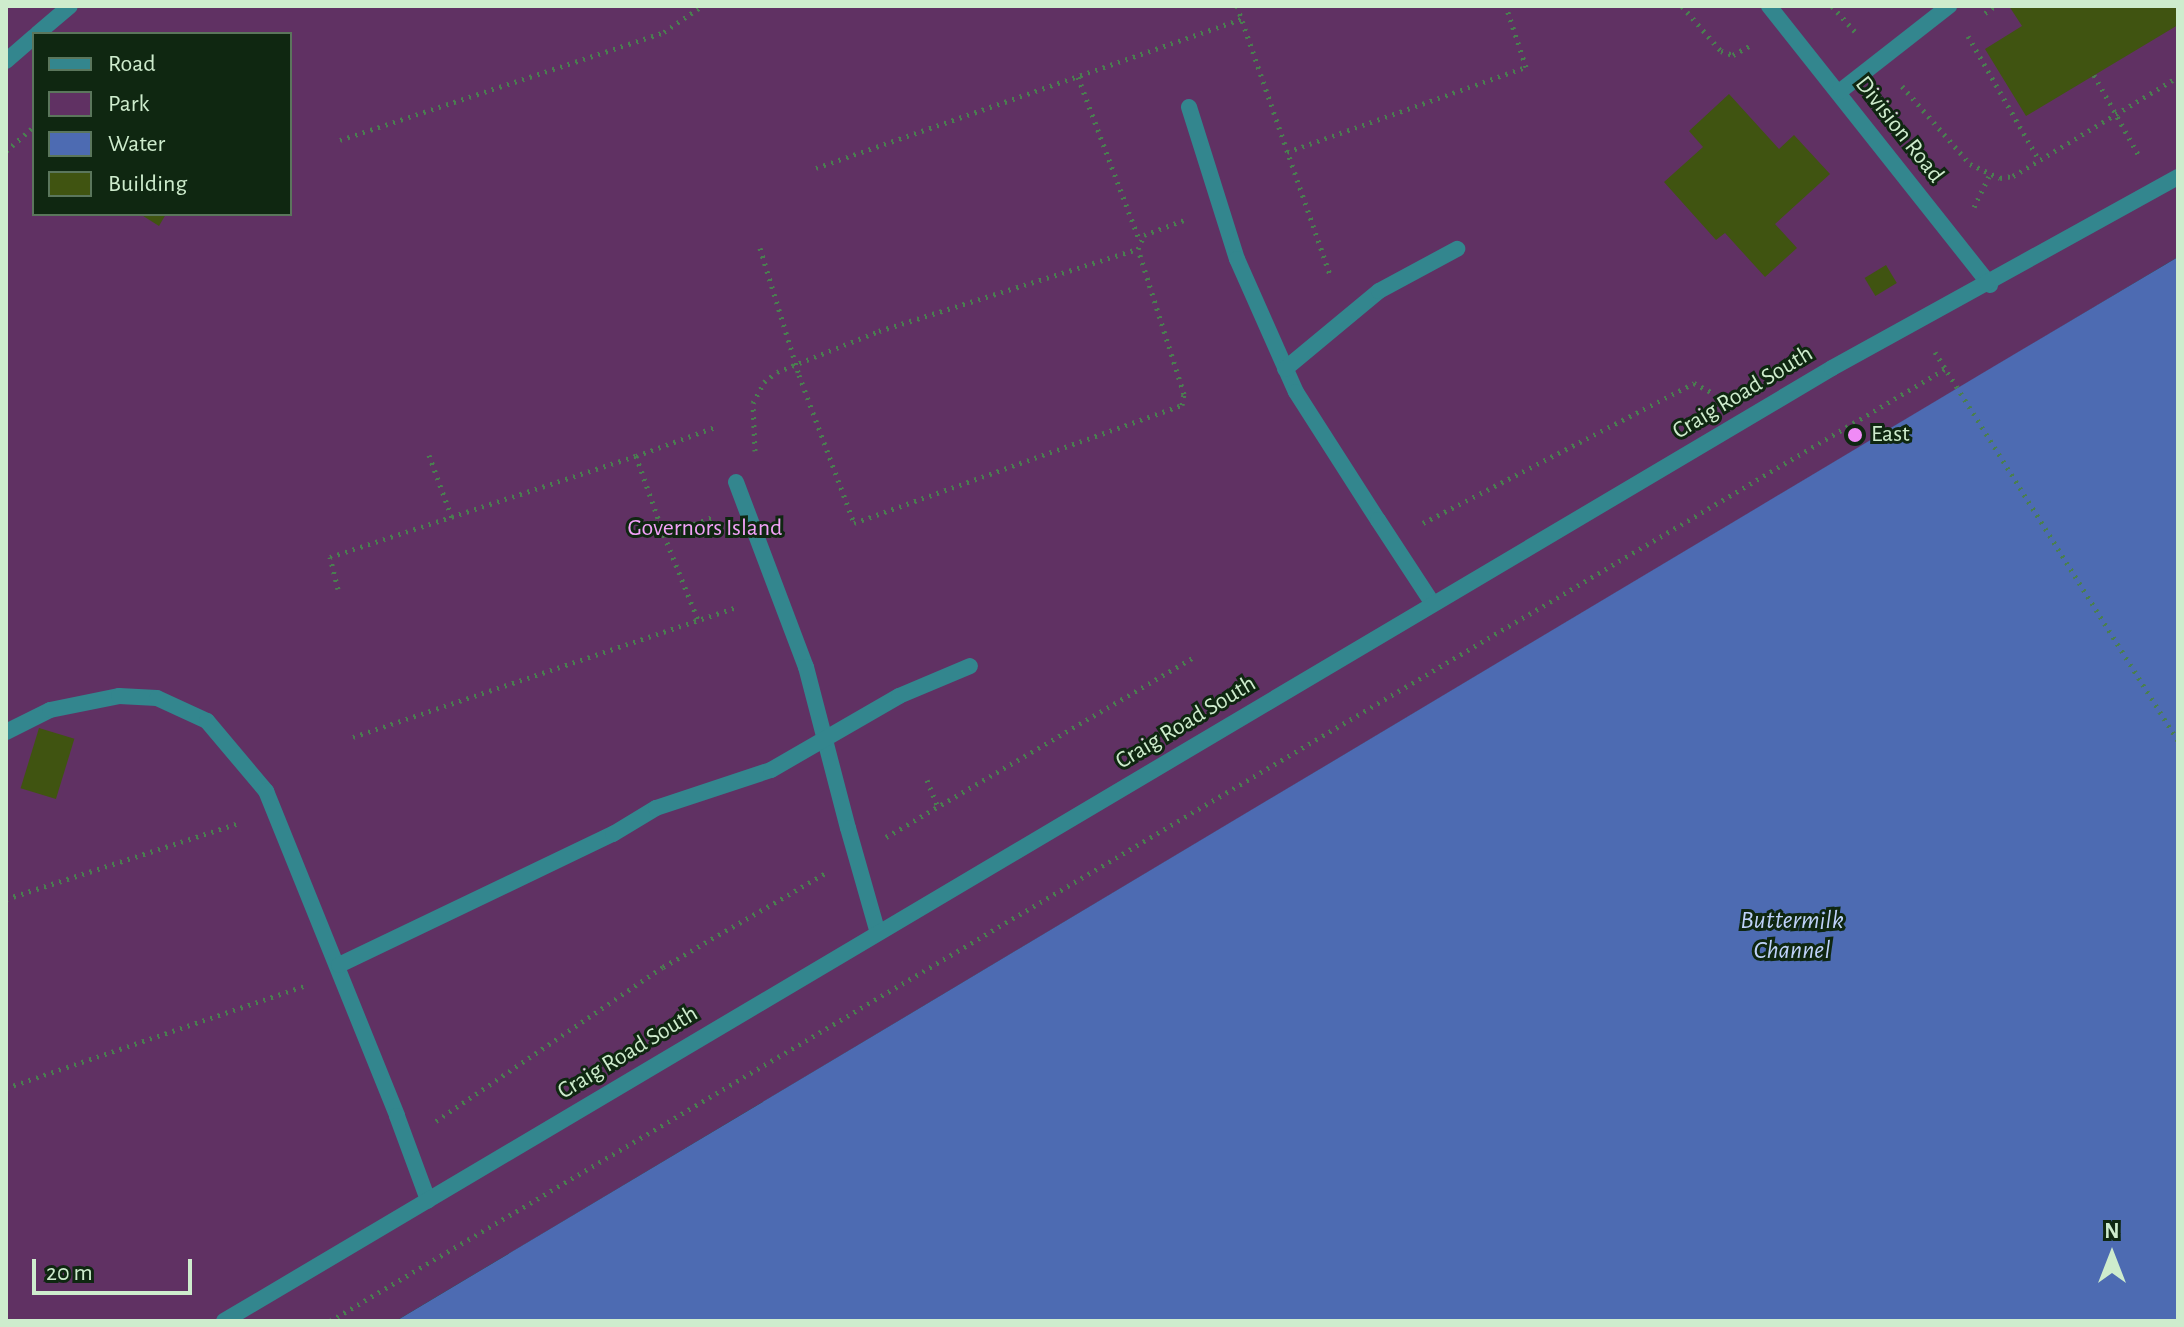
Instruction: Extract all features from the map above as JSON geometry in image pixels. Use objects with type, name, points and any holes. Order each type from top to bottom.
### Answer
[{"type":"street","points":[[40,32],[70,6]]},
{"type":"street","name":"Division Road","points":[[1769,6],[1990,285]]},
{"type":"street","points":[[1839,92],[1949,6]]},
{"type":"street","points":[[6,61],[32,38]]},
{"type":"street","points":[[1189,107],[1221,207],[1285,369],[1433,604]]},
{"type":"street","name":"Craig Road South","points":[[224,1321],[1735,426],[2178,177]]},
{"type":"street","points":[[1285,369],[1379,291],[1457,249]]},
{"type":"street","points":[[736,482],[806,667],[878,933]]},
{"type":"street","points":[[340,969],[613,834],[656,808],[771,770],[899,696],[970,666]]},
{"type":"street","points":[[6,732],[50,710],[119,696],[157,698],[207,721],[245,763],[274,811],[340,969],[428,1200]]},
{"type":"path","points":[[340,140],[664,32],[702,6]]},
{"type":"path","points":[[1237,6],[1330,275]]},
{"type":"path","points":[[1287,152],[1526,67],[1506,6]]},
{"type":"path","points":[[1682,6],[1721,51],[1733,55],[1756,43],[1781,19]]},
{"type":"path","points":[[1832,6],[1979,172],[2013,176],[2178,77]]},
{"type":"path","points":[[1995,6],[1975,22],[1968,37],[2039,160]]},
{"type":"path","points":[[816,168],[1242,19]]},
{"type":"path","points":[[2094,75],[2134,148]]},
{"type":"path","points":[[760,248],[797,364],[854,523],[1182,405],[1184,394],[1138,249],[1139,239],[1078,77]]},
{"type":"path","points":[[6,151],[32,129]]},
{"type":"path","points":[[1139,239],[1221,207]]},
{"type":"path","points":[[736,482],[753,471],[750,423],[764,382],[797,364],[939,311],[1138,249]]},
{"type":"path","points":[[1919,323],[2178,741]]},
{"type":"path","points":[[330,1321],[1945,369]]},
{"type":"path","points":[[1392,542],[1694,383],[1712,388],[1735,426]]},
{"type":"path","points":[[338,589],[330,557],[718,426]]},
{"type":"path","points":[[429,455],[452,518]]},
{"type":"path","points":[[636,456],[698,620]]},
{"type":"path","points":[[664,535],[745,507]]},
{"type":"path","points":[[353,737],[737,607]]},
{"type":"path","points":[[406,1141],[663,967],[1196,656]]},
{"type":"path","points":[[927,780],[938,807]]},
{"type":"path","points":[[6,899],[274,811]]},
{"type":"path","points":[[6,1088],[340,969]]},
{"type":"green space","name":"Governors Island","points":[[6,6],[2178,6],[2178,257],[396,1321],[6,1321]]},
{"type":"water","name":"Buttermilk Channel","points":[[2178,257],[2178,1321],[396,1321],[1981,374]]},
{"type":"building","points":[[2009,6],[2178,6],[2178,25],[2026,116],[1985,49],[2022,26]]},
{"type":"building","points":[[1729,94],[1779,149],[1794,135],[1830,174],[1775,224],[1797,248],[1765,277],[1725,233],[1716,240],[1664,182],[1703,147],[1689,131]]},
{"type":"building","points":[[143,216],[165,216],[159,226]]},
{"type":"building","points":[[1886,265],[1897,283],[1875,296],[1865,278]]},
{"type":"building","points":[[39,728],[74,739],[56,799],[21,788]]},
{"type":"place","name":"East","points":[[1855,435]]}]
